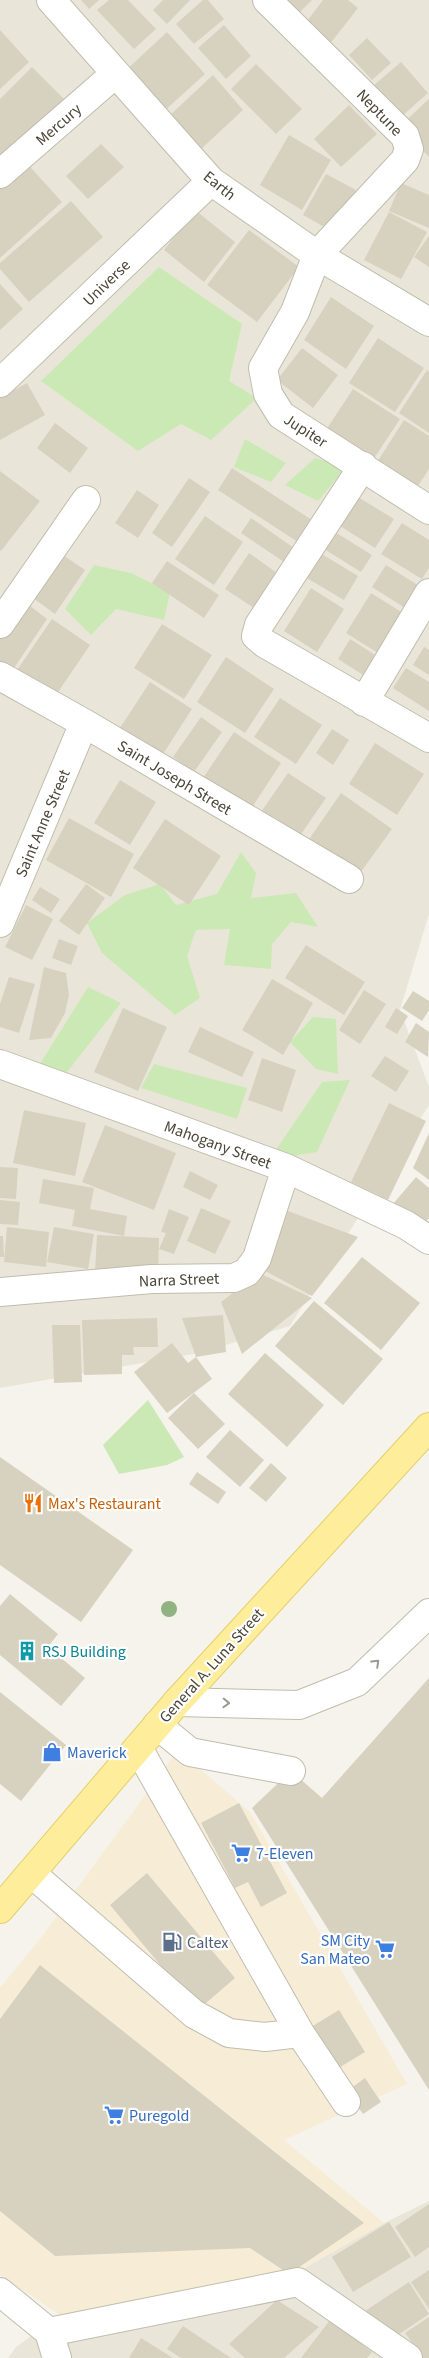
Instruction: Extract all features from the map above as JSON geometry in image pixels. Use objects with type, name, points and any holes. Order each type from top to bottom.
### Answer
[{"type":"main road","name":"General A. Luna Street","points":[[0,1909],[177,1702],[429,1427]]},
{"type":"street","name":"Earth","points":[[51,0],[211,181],[317,255],[429,322]]},
{"type":"street","name":"Neptune","points":[[267,0],[405,136],[409,149],[405,160],[317,255]]},
{"type":"street","name":"Mercury","points":[[0,174],[115,74]]},
{"type":"street","name":"Universe","points":[[0,383],[211,181]]},
{"type":"street","name":"Jupiter","points":[[317,255],[295,312],[263,368],[268,394],[281,415],[429,510]]},
{"type":"street","points":[[363,466],[259,625],[256,636],[264,644],[429,738]]},
{"type":"street","points":[[0,624],[86,500]]},
{"type":"street","points":[[364,702],[429,593]]},
{"type":"street","name":"Saint Joseph Street","points":[[0,676],[84,723],[349,879]]},
{"type":"street","name":"Saint Anne Street","points":[[0,923],[84,723]]},
{"type":"street","name":"Mahogany Street","points":[[0,1064],[286,1168],[406,1225],[429,1240]]},
{"type":"street","name":"Narra Street","points":[[0,1292],[152,1279],[234,1278],[247,1272],[257,1258],[286,1168]]},
{"type":"street","points":[[177,1702],[299,1705],[356,1682],[429,1613]]},
{"type":"street","points":[[157,1725],[190,1752],[291,1771]]},
{"type":"street","points":[[138,1748],[300,2033],[346,2102]]},
{"type":"street","points":[[31,1873],[194,2014],[229,2033],[265,2036],[300,2033]]},
{"type":"street","points":[[49,2332],[298,2282],[408,2358]]},
{"type":"street","points":[[0,2292],[49,2332],[57,2358]]},
{"type":"shaded area","points":[[0,0],[429,0],[429,914],[400,1010],[429,1087],[429,1105],[290,1326],[199,1353],[0,1388]]},
{"type":"shaded area","points":[[178,1750],[250,1812],[407,2084],[284,2140],[384,2223],[290,2276],[60,2315],[0,2275],[0,1988],[43,1935]]},
{"type":"shaded area","points":[[429,2201],[429,2358],[8,2358],[16,2347],[60,2315],[290,2276],[384,2223]]},
{"type":"green space","points":[[159,267],[242,324],[229,381],[257,398],[211,440],[181,424],[138,451],[41,381]]},
{"type":"green space","points":[[245,439],[286,463],[271,482],[234,467]]},
{"type":"green space","points":[[315,458],[346,467],[318,501],[285,485]]},
{"type":"green space","points":[[94,565],[131,573],[170,592],[164,620],[116,609],[91,635],[65,609]]},
{"type":"green space","points":[[241,852],[256,873],[251,898],[296,893],[318,927],[291,922],[272,944],[271,969],[224,965],[230,929],[196,930],[187,956],[200,998],[175,1015],[102,953],[87,923],[125,895],[160,884],[176,905],[217,894]]},
{"type":"green space","points":[[88,987],[121,1003],[53,1090],[33,1075]]},
{"type":"green space","points":[[313,1017],[336,1019],[338,1074],[316,1069],[290,1042]]},
{"type":"green space","points":[[154,1064],[247,1088],[237,1119],[141,1088]]},
{"type":"green space","points":[[350,1080],[317,1152],[269,1160],[322,1082]]},
{"type":"green space","points":[[148,1400],[184,1457],[167,1465],[119,1474],[103,1445]]},
{"type":"building","points":[[81,0],[99,0],[89,9]]},
{"type":"building","points":[[109,0],[128,0],[156,29],[134,49],[97,10]]},
{"type":"building","points":[[163,0],[190,0],[167,24],[153,10]]},
{"type":"building","points":[[203,0],[208,0],[224,19],[194,44],[176,24]]},
{"type":"building","points":[[279,0],[312,0],[296,16]]},
{"type":"building","points":[[323,0],[348,0],[358,8],[326,49],[301,29]]},
{"type":"building","points":[[224,25],[251,56],[226,79],[198,48]]},
{"type":"building","points":[[0,30],[29,62],[0,89]]},
{"type":"building","points":[[167,32],[205,74],[162,113],[124,72]]},
{"type":"building","points":[[367,38],[391,63],[372,80],[349,55]]},
{"type":"building","points":[[401,62],[428,93],[401,117],[374,85]]},
{"type":"building","points":[[256,64],[302,109],[276,134],[231,89]]},
{"type":"building","points":[[32,67],[64,99],[0,162],[0,99]]},
{"type":"building","points":[[213,75],[243,110],[198,152],[168,117]]},
{"type":"building","points":[[429,99],[429,157],[400,126]]},
{"type":"building","points":[[349,105],[377,134],[341,167],[314,139]]},
{"type":"building","points":[[289,135],[331,160],[302,210],[260,185]]},
{"type":"building","points":[[101,144],[124,167],[88,199],[66,176]]},
{"type":"building","points":[[23,159],[62,202],[0,258],[0,180]]},
{"type":"building","points":[[326,174],[356,190],[333,232],[303,215]]},
{"type":"building","points":[[401,183],[429,195],[429,228],[389,211]]},
{"type":"building","points":[[71,201],[103,237],[29,302],[0,269],[0,263]]},
{"type":"building","points":[[195,210],[235,242],[204,282],[164,250]]},
{"type":"building","points":[[389,212],[427,232],[401,279],[364,260]]},
{"type":"building","points":[[249,230],[299,267],[257,322],[207,285]]},
{"type":"building","points":[[429,236],[429,267],[414,257]]},
{"type":"building","points":[[0,284],[23,309],[0,330]]},
{"type":"building","points":[[331,297],[374,326],[346,369],[304,340]]},
{"type":"building","points":[[378,338],[424,368],[395,412],[349,383]]},
{"type":"building","points":[[302,348],[338,375],[313,408],[277,380]]},
{"type":"building","points":[[427,370],[429,372],[429,433],[399,413]]},
{"type":"building","points":[[27,383],[45,415],[0,440],[0,398]]},
{"type":"building","points":[[353,389],[400,419],[371,463],[324,433]]},
{"type":"building","points":[[404,420],[429,436],[429,469],[414,492],[374,467]]},
{"type":"building","points":[[55,423],[88,448],[70,473],[37,448]]},
{"type":"building","points":[[232,468],[318,524],[304,546],[218,490]]},
{"type":"building","points":[[0,471],[40,501],[1,551],[0,550]]},
{"type":"building","points":[[189,478],[210,492],[172,547],[152,533]]},
{"type":"building","points":[[137,490],[159,505],[138,538],[115,523]]},
{"type":"building","points":[[358,497],[394,519],[375,548],[340,526]]},
{"type":"building","points":[[205,516],[243,542],[214,585],[175,559]]},
{"type":"building","points":[[251,518],[294,548],[284,562],[241,533]]},
{"type":"building","points":[[402,523],[429,540],[429,568],[422,579],[381,554]]},
{"type":"building","points":[[335,532],[372,555],[361,572],[324,549]]},
{"type":"building","points":[[249,553],[280,575],[257,610],[225,589]]},
{"type":"building","points":[[320,553],[358,576],[344,600],[305,577]]},
{"type":"building","points":[[63,555],[85,570],[55,614],[33,598]]},
{"type":"building","points":[[167,561],[219,595],[204,618],[152,583]]},
{"type":"building","points":[[386,565],[427,591],[413,613],[372,587]]},
{"type":"building","points":[[311,588],[344,609],[317,652],[284,631]]},
{"type":"building","points":[[371,593],[411,618],[386,658],[346,633]]},
{"type":"building","points":[[25,602],[47,619],[8,677],[0,671],[0,639]]},
{"type":"building","points":[[52,619],[90,645],[54,698],[15,673]]},
{"type":"building","points":[[162,624],[212,655],[184,699],[134,668]]},
{"type":"building","points":[[350,639],[383,660],[371,680],[338,659]]},
{"type":"building","points":[[424,647],[429,650],[429,675],[413,665]]},
{"type":"building","points":[[226,657],[274,689],[245,733],[197,702]]},
{"type":"building","points":[[406,668],[429,682],[429,711],[393,688]]},
{"type":"building","points":[[150,682],[192,709],[156,765],[114,737]]},
{"type":"building","points":[[280,698],[322,725],[296,764],[254,737]]},
{"type":"building","points":[[201,717],[222,732],[194,772],[173,757]]},
{"type":"building","points":[[332,729],[349,740],[333,765],[316,753]]},
{"type":"building","points":[[234,732],[281,763],[249,812],[201,781]]},
{"type":"building","points":[[375,743],[424,774],[397,815],[349,784]]},
{"type":"building","points":[[288,773],[326,798],[297,840],[259,815]]},
{"type":"building","points":[[120,780],[156,802],[130,845],[94,823]]},
{"type":"building","points":[[341,793],[392,829],[355,880],[305,845]]},
{"type":"building","points":[[69,818],[134,854],[111,897],[46,860]]},
{"type":"building","points":[[165,819],[221,856],[189,905],[133,868]]},
{"type":"building","points":[[86,884],[105,898],[79,935],[59,921]]},
{"type":"building","points":[[40,887],[60,899],[51,913],[32,900]]},
{"type":"building","points":[[26,905],[53,919],[32,960],[5,947]]},
{"type":"building","points":[[59,939],[78,946],[71,965],[52,958]]},
{"type":"building","points":[[306,945],[365,982],[344,1015],[285,978]]},
{"type":"building","points":[[44,967],[66,973],[69,995],[65,1013],[51,1038],[29,1040]]},
{"type":"building","points":[[9,977],[35,984],[19,1033],[0,1027],[0,1004]]},
{"type":"building","points":[[272,979],[313,1003],[283,1055],[242,1030]]},
{"type":"building","points":[[364,990],[386,1004],[360,1044],[339,1030]]},
{"type":"building","points":[[413,991],[429,1001],[429,1010],[422,1021],[402,1008]]},
{"type":"building","points":[[123,1008],[167,1027],[138,1091],[94,1072]]},
{"type":"building","points":[[396,1008],[408,1016],[397,1034],[385,1027]]},
{"type":"building","points":[[416,1023],[429,1032],[428,1057],[405,1042]]},
{"type":"building","points":[[200,1027],[254,1052],[242,1077],[188,1052]]},
{"type":"building","points":[[385,1056],[409,1071],[396,1092],[371,1076]]},
{"type":"building","points":[[262,1058],[296,1070],[282,1112],[248,1100]]},
{"type":"building","points":[[389,1103],[426,1121],[388,1200],[351,1182]]},
{"type":"building","points":[[24,1110],[86,1123],[75,1176],[13,1163]]},
{"type":"building","points":[[105,1125],[176,1153],[154,1210],[82,1182]]},
{"type":"building","points":[[429,1133],[429,1180],[413,1168]]},
{"type":"building","points":[[0,1167],[18,1168],[16,1199],[0,1198]]},
{"type":"building","points":[[190,1171],[218,1185],[210,1200],[183,1187]]},
{"type":"building","points":[[416,1177],[429,1188],[429,1218],[422,1227],[393,1204]]},
{"type":"building","points":[[43,1179],[94,1188],[90,1209],[127,1216],[124,1236],[72,1226],[75,1210],[39,1203]]},
{"type":"building","points":[[0,1200],[20,1202],[18,1225],[0,1224]]},
{"type":"building","points":[[201,1208],[231,1221],[215,1254],[187,1241]]},
{"type":"building","points":[[169,1209],[189,1217],[174,1254],[159,1249],[166,1233],[161,1232]]},
{"type":"building","points":[[288,1211],[358,1237],[312,1296],[256,1266]]},
{"type":"building","points":[[7,1227],[49,1232],[46,1267],[4,1262]]},
{"type":"building","points":[[54,1227],[94,1234],[88,1269],[47,1262]]},
{"type":"building","points":[[97,1235],[159,1238],[158,1275],[95,1272]]},
{"type":"building","points":[[0,1236],[3,1236],[4,1257],[0,1257]]},
{"type":"building","points":[[362,1257],[420,1303],[381,1350],[324,1303]]},
{"type":"building","points":[[259,1273],[312,1298],[242,1354],[221,1302]]},
{"type":"building","points":[[314,1301],[383,1359],[343,1405],[275,1346]]},
{"type":"building","points":[[223,1315],[226,1352],[196,1357],[182,1318]]},
{"type":"building","points":[[157,1318],[158,1347],[133,1347],[134,1355],[122,1355],[122,1374],[84,1375],[82,1320]]},
{"type":"building","points":[[52,1325],[80,1325],[82,1382],[54,1383]]},
{"type":"building","points":[[172,1343],[188,1363],[196,1357],[212,1379],[167,1413],[134,1372]]},
{"type":"building","points":[[265,1353],[324,1405],[287,1447],[228,1394]]},
{"type":"building","points":[[194,1393],[225,1424],[198,1449],[168,1418]]},
{"type":"building","points":[[230,1430],[264,1460],[240,1487],[206,1457]]},
{"type":"building","name":"Max's Restaurant","points":[[0,1457],[133,1550],[81,1622],[0,1565]]},
{"type":"building","points":[[271,1463],[287,1478],[266,1502],[249,1488]]},
{"type":"building","points":[[197,1472],[226,1492],[218,1504],[189,1484]]},
{"type":"building","name":"RSJ Building","points":[[10,1594],[58,1634],[48,1647],[85,1678],[61,1706],[0,1655],[0,1606]]},
{"type":"building","name":"SM City San Mateo","points":[[429,1678],[429,2090],[252,1808],[291,1771],[322,1798]]},
{"type":"building","points":[[0,1692],[66,1745],[21,1801],[0,1784]]},
{"type":"building","name":"7-Eleven","points":[[239,1803],[287,1893],[261,1907],[248,1882],[235,1888],[201,1823]]},
{"type":"building","name":"Caltex","points":[[147,1873],[235,1978],[198,2010],[110,1905]]},
{"type":"building","name":"Puregold","points":[[40,1965],[364,2223],[289,2274],[250,2248],[55,2256],[0,2211],[0,2019]]},
{"type":"building","points":[[339,2010],[365,2052],[332,2072],[306,2030]]},
{"type":"building","points":[[365,2078],[381,2102],[363,2114],[347,2091]]},
{"type":"building","points":[[429,2204],[429,2247],[415,2257],[395,2227]]},
{"type":"building","points":[[389,2222],[411,2257],[353,2292],[332,2257]]},
{"type":"building","points":[[429,2270],[429,2309],[411,2282]]},
{"type":"building","points":[[409,2282],[429,2314],[395,2337],[359,2315]]},
{"type":"building","points":[[277,2300],[319,2327],[284,2358],[245,2358],[229,2344]]},
{"type":"building","points":[[429,2317],[429,2358],[423,2358],[405,2333]]},
{"type":"building","points":[[330,2320],[372,2352],[367,2358],[301,2358]]},
{"type":"building","points":[[183,2326],[231,2358],[181,2358],[167,2349]]},
{"type":"building","points":[[141,2338],[173,2358],[129,2358]]},
{"type":"place","name":"Max's Restaurant","points":[[33,1503]]},
{"type":"place","name":"RSJ Building","points":[[27,1651]]},
{"type":"place","name":"Maverick","points":[[52,1752]]},
{"type":"place","name":"7-Eleven","points":[[241,1853]]},
{"type":"place","name":"Caltex","points":[[172,1942]]},
{"type":"place","name":"SM City San Mateo","points":[[385,1949]]},
{"type":"place","name":"Puregold","points":[[114,2115]]}]
